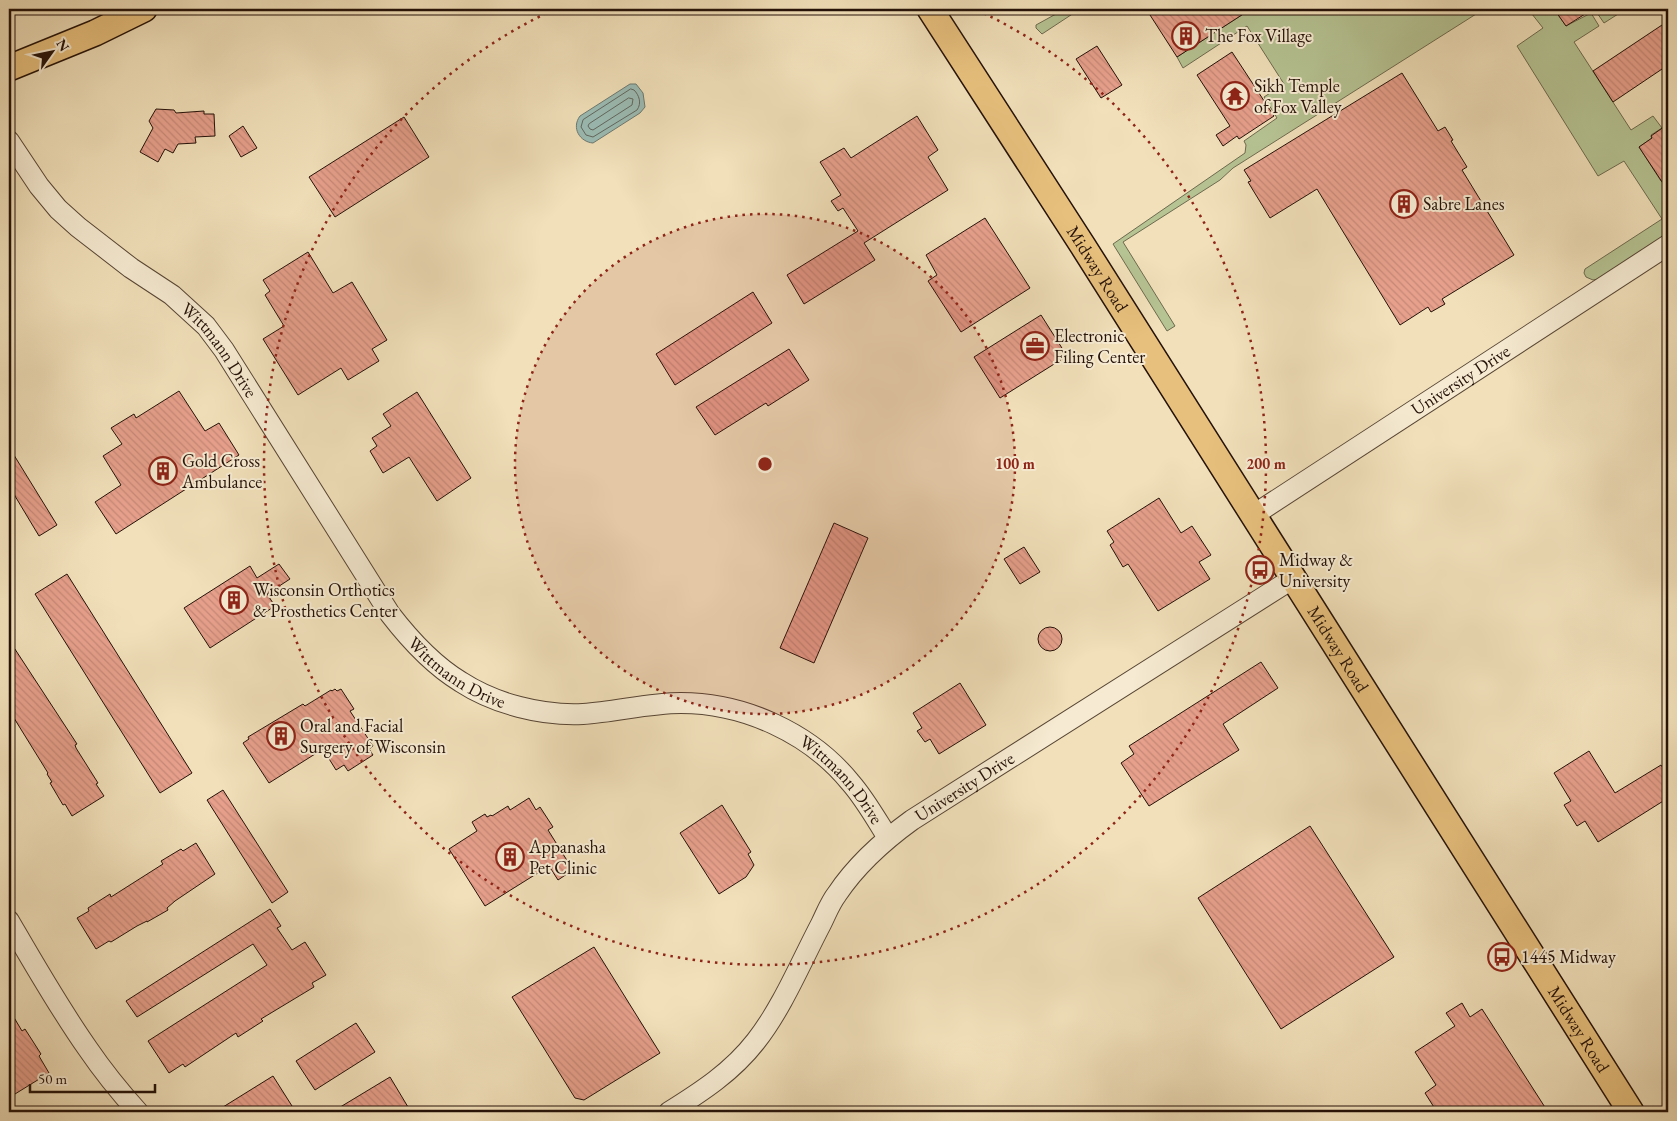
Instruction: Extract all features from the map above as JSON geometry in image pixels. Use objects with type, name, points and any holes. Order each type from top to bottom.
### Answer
[{"type":"main road","points":[[9,68],[95,33],[144,9]]},
{"type":"main road","name":"Midway Road","points":[[930,9],[1083,246],[1630,1112]]},
{"type":"street","name":"Wittmann Drive","points":[[9,141],[39,186],[58,209],[131,268],[172,295],[206,326],[224,350],[390,614],[418,647],[440,666],[461,682],[490,697],[516,706],[548,712],[582,714],[651,704],[681,703],[711,705],[739,711],[769,722],[798,737],[823,756],[849,781],[868,806],[888,838]]},
{"type":"street","name":"University Drive","points":[[1252,516],[1668,245]]},
{"type":"street","name":"University Drive","points":[[668,1112],[711,1085],[736,1064],[757,1040],[773,1016],[835,896],[850,875],[888,838],[924,813],[1292,578]]},
{"type":"street","points":[[9,921],[88,1050],[138,1112]]},
{"type":"green space","points":[[1065,9],[1080,9],[1042,34],[1036,28],[1036,25]]},
{"type":"green space","points":[[1251,9],[1484,9],[1233,168],[1220,180],[1123,242],[1175,326],[1167,331],[1113,244],[1245,153],[1246,145],[1244,141],[1277,118],[1264,97],[1284,84],[1247,26],[1183,68],[1177,57]]},
{"type":"green space","points":[[1528,9],[1554,9],[1566,26],[1591,13],[1599,26],[1574,42],[1631,130],[1653,116],[1662,128],[1651,135],[1652,138],[1639,147],[1661,181],[1668,176],[1668,233],[1598,279],[1593,280],[1586,277],[1585,269],[1662,219],[1624,161],[1598,176],[1517,46],[1543,28]]},
{"type":"green space","points":[[1626,9],[1604,23],[1595,10]]},
{"type":"water","points":[[630,84],[636,84],[643,93],[645,107],[640,113],[593,143],[584,140],[578,134],[576,125],[580,116]]},
{"type":"building","name":"The Fox Village","points":[[1160,9],[1251,9],[1177,57],[1150,15]]},
{"type":"building","points":[[1554,9],[1593,9],[1566,26]]},
{"type":"building","points":[[1668,21],[1668,65],[1613,102],[1593,71]]},
{"type":"building","points":[[1097,46],[1122,85],[1101,98],[1076,59]]},
{"type":"building","name":"Sikh Temple of Fox Valley","points":[[1232,52],[1274,116],[1239,139],[1237,136],[1223,146],[1216,135],[1230,126],[1197,75]]},
{"type":"building","name":"Sabre Lanes","points":[[1402,73],[1438,131],[1445,127],[1453,140],[1451,141],[1467,167],[1462,170],[1514,255],[1442,299],[1445,304],[1431,312],[1428,307],[1400,325],[1317,189],[1270,218],[1248,182],[1251,181],[1244,170]]},
{"type":"building","points":[[156,109],[174,110],[176,113],[204,111],[204,114],[214,114],[215,136],[195,137],[196,143],[178,144],[173,153],[165,149],[158,162],[140,152],[153,128],[149,121]]},
{"type":"building","points":[[917,116],[938,150],[928,157],[948,190],[864,243],[875,260],[804,304],[787,275],[858,231],[843,208],[838,211],[831,201],[841,195],[820,162],[844,148],[851,158]]},
{"type":"building","points":[[404,117],[429,157],[335,217],[309,177]]},
{"type":"building","points":[[1668,124],[1668,191],[1639,147]]},
{"type":"building","points":[[243,126],[257,148],[241,157],[229,136]]},
{"type":"building","points":[[985,218],[1030,288],[961,332],[928,281],[937,275],[926,255]]},
{"type":"building","points":[[308,252],[333,293],[352,282],[387,340],[372,349],[379,361],[348,380],[341,368],[298,395],[263,339],[284,326],[265,295],[270,291],[263,280]]},
{"type":"building","points":[[753,292],[772,323],[675,385],[656,354]]},
{"type":"building","points":[[1041,315],[1067,356],[1000,398],[974,357]]},
{"type":"building","points":[[789,349],[809,380],[768,406],[766,403],[715,435],[696,407]]},
{"type":"building","name":"Gold Cross Ambulance","points":[[179,391],[205,431],[219,423],[239,455],[116,534],[95,502],[121,485],[103,456],[122,444],[111,428],[134,414],[136,418]]},
{"type":"building","points":[[417,392],[471,478],[437,501],[409,457],[383,473],[370,451],[377,446],[372,438],[391,426],[383,414]]},
{"type":"building","points":[[9,447],[57,525],[39,536],[9,486]]},
{"type":"building","points":[[1159,498],[1181,533],[1192,526],[1211,555],[1199,562],[1210,579],[1158,611],[1128,564],[1123,567],[1110,545],[1114,542],[1107,531]]},
{"type":"building","points":[[834,523],[868,538],[814,663],[780,648]]},
{"type":"building","points":[[1024,547],[1040,572],[1020,584],[1004,559]]},
{"type":"building","name":"Wisconsin Orthotics & Prosthetics Center","points":[[279,564],[290,579],[267,594],[275,606],[210,648],[184,608],[250,566],[257,578]]},
{"type":"building","points":[[67,574],[192,773],[160,793],[35,594]]},
{"type":"building","points":[[1045,627],[1055,627],[1062,634],[1062,644],[1055,651],[1045,651],[1038,644],[1038,634]]},
{"type":"building","points":[[9,640],[77,744],[75,745],[76,748],[104,796],[72,816],[65,804],[63,805],[50,783],[52,782],[48,773],[9,710]]},
{"type":"building","points":[[1261,662],[1278,688],[1223,724],[1239,750],[1149,806],[1121,763],[1134,754],[1129,746]]},
{"type":"building","points":[[960,683],[986,725],[939,754],[930,739],[925,742],[917,731],[922,728],[913,713]]},
{"type":"building","name":"Oral and Facial Surgery of Wisconsin","points":[[335,689],[337,691],[341,689],[354,709],[350,711],[373,746],[369,749],[373,755],[348,771],[344,765],[336,770],[323,749],[269,783],[243,743],[249,739],[248,737],[303,704],[305,706]]},
{"type":"building","points":[[1589,751],[1615,793],[1661,765],[1668,776],[1668,798],[1598,842],[1585,821],[1577,826],[1564,805],[1571,801],[1554,773]]},
{"type":"building","points":[[223,790],[288,892],[272,903],[207,800]]},
{"type":"building","name":"Appanasha Pet Clinic","points":[[529,798],[536,810],[540,807],[553,827],[548,830],[573,870],[558,880],[549,866],[485,906],[449,849],[477,831],[472,822],[485,814],[487,817],[492,816],[508,806],[510,810]]},
{"type":"building","points":[[722,805],[751,852],[748,854],[754,865],[746,877],[719,894],[680,833]]},
{"type":"building","points":[[1310,826],[1394,957],[1281,1029],[1198,898]]},
{"type":"building","points":[[196,843],[215,874],[175,901],[167,908],[168,910],[96,949],[77,918],[89,911],[88,908],[110,894],[111,897],[163,864],[161,861],[181,849],[183,851]]},
{"type":"building","points":[[270,909],[281,926],[277,928],[292,950],[305,942],[326,975],[312,983],[314,987],[261,1019],[263,1021],[238,1037],[236,1033],[185,1067],[183,1064],[169,1073],[148,1041],[267,965],[253,944],[137,1017],[126,1001]]},
{"type":"building","points":[[594,947],[660,1053],[584,1100],[575,1098],[512,997]]},
{"type":"building","points":[[1462,1003],[1470,1017],[1482,1009],[1548,1112],[1437,1112],[1425,1093],[1436,1085],[1415,1052],[1455,1026],[1446,1013]]},
{"type":"building","points":[[9,1009],[22,1031],[25,1029],[41,1054],[39,1056],[49,1073],[15,1094],[9,1083]]},
{"type":"building","points":[[356,1023],[375,1052],[315,1090],[296,1061]]},
{"type":"building","points":[[273,1076],[292,1106],[283,1112],[215,1112]]},
{"type":"building","points":[[390,1077],[411,1112],[332,1112]]},
{"type":"place","name":"The Fox Village","points":[[1186,36]]},
{"type":"place","name":"Sikh Temple of Fox Valley","points":[[1235,96]]},
{"type":"place","name":"Sabre Lanes","points":[[1404,204]]},
{"type":"place","name":"Electronic Filing Center","points":[[1035,346]]},
{"type":"place","name":"Gold Cross Ambulance","points":[[163,471]]},
{"type":"place","name":"Midway & University","points":[[1260,570]]},
{"type":"place","name":"Wisconsin Orthotics & Prosthetics Center","points":[[234,600]]},
{"type":"place","name":"Oral and Facial Surgery of Wisconsin","points":[[281,736]]},
{"type":"place","name":"Appanasha Pet Clinic","points":[[510,857]]},
{"type":"place","name":"1445 Midway","points":[[1502,957]]}]
